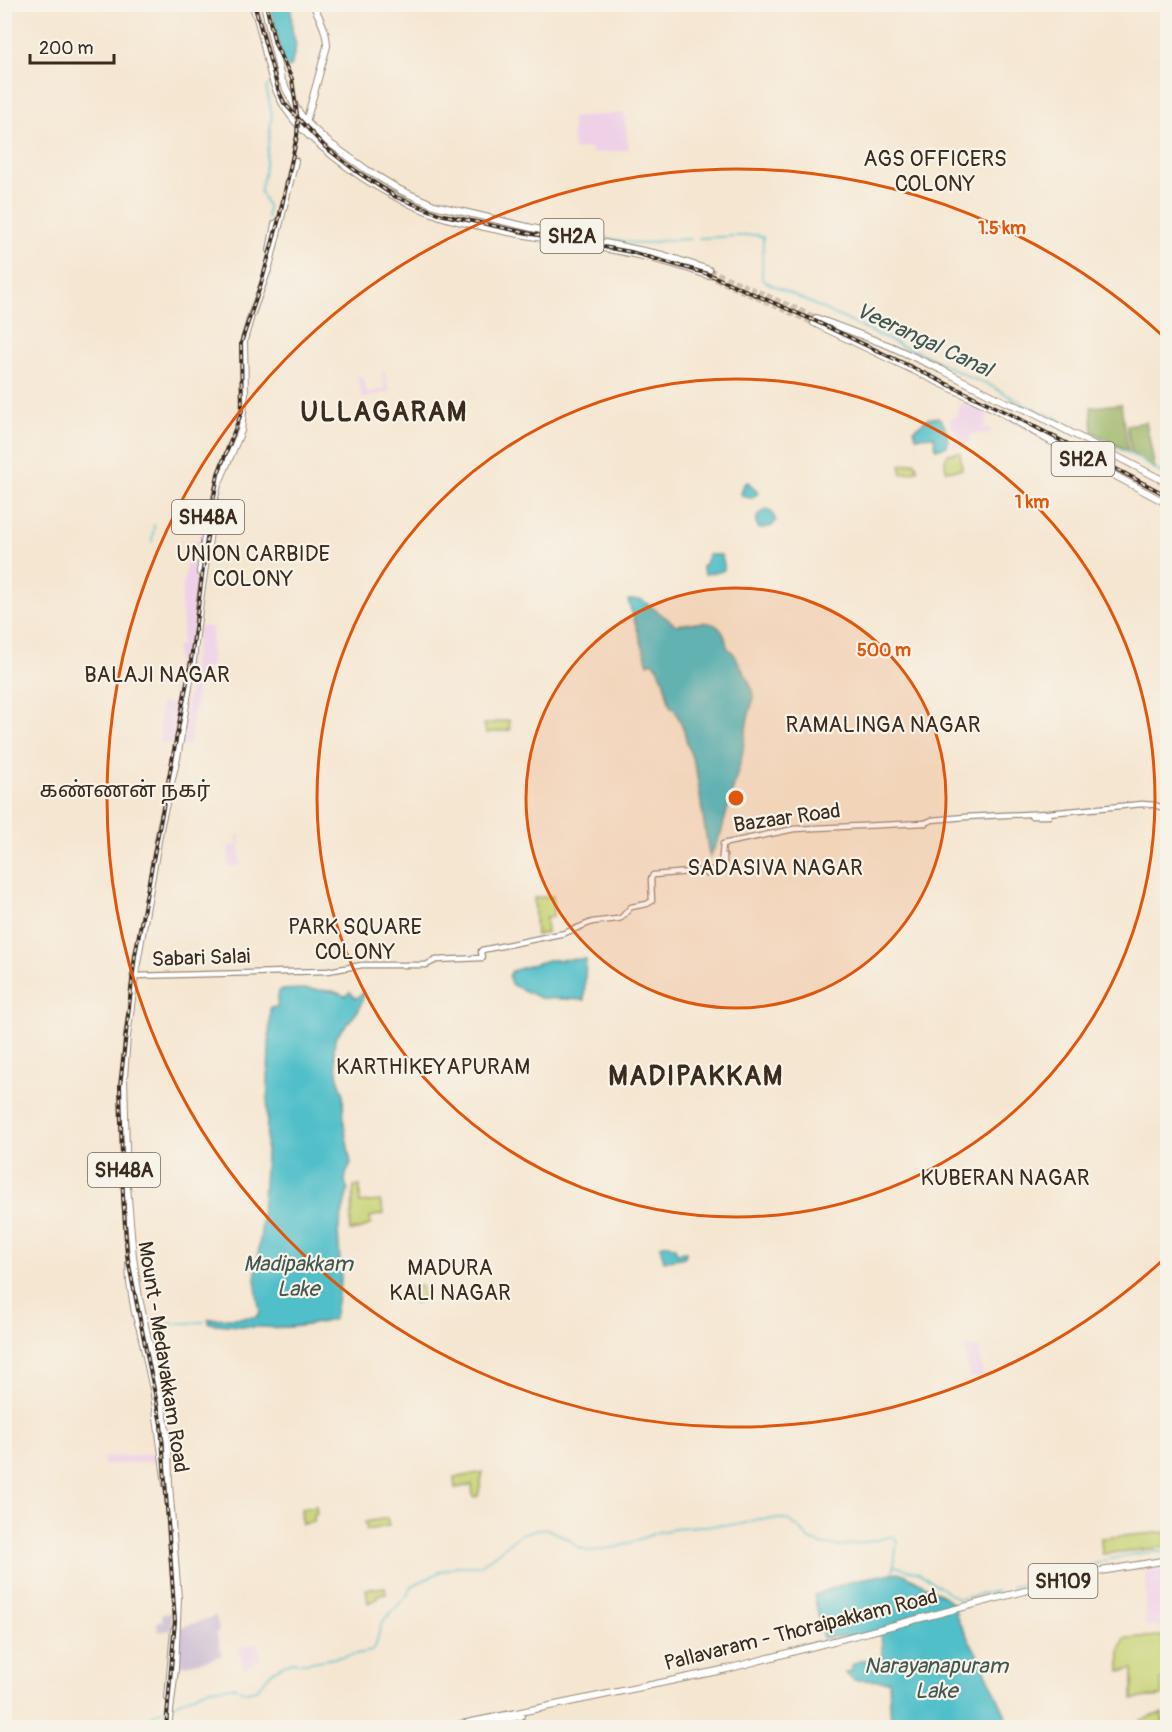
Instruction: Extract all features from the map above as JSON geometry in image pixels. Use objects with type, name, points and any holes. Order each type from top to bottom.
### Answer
[{"type":"main road","name":"SH2A","points":[[252,4],[272,80],[283,105],[297,123],[363,178],[399,199],[442,217],[516,234],[662,258]]},
{"type":"main road","name":"SH2A","points":[[264,4],[281,79],[306,122],[328,142],[400,190],[434,205],[662,258],[708,273]]},
{"type":"main road","points":[[306,122],[327,46],[327,38],[313,4]]},
{"type":"main road","name":"Mount - Medavakkam Road","points":[[167,1728],[175,1669],[178,1598],[168,1445],[162,1403],[134,1269],[129,1230],[124,1077],[128,1026],[152,859],[192,646],[209,509],[215,483],[238,430],[241,414],[240,340],[270,253],[275,224],[281,217],[295,161]]},
{"type":"main road","points":[[434,205],[434,213]]},
{"type":"main road","name":"SH2A","points":[[815,320],[1001,412],[1167,500]]},
{"type":"main road","name":"SH2A","points":[[829,327],[890,346],[942,370],[1167,485]]},
{"type":"main road","points":[[1001,412],[1007,403]]},
{"type":"main road","name":"SH2A","points":[[1001,412],[1167,504]]},
{"type":"main road","name":"Bazaar Road","points":[[482,958],[481,951],[565,933],[591,922],[619,918],[631,907],[652,901],[651,876],[717,872],[724,867],[723,850],[726,846],[801,831],[921,826],[932,820],[1048,813],[1142,804],[1156,807]]},
{"type":"main road","points":[[965,817],[970,819],[1037,817],[1156,807],[1167,810]]},
{"type":"main road","name":"Sabari Salai","points":[[134,976],[328,971],[362,965],[426,965],[436,960],[482,958]]},
{"type":"main road","name":"Pallavaram - Thoraipakkam Road","points":[[442,1728],[626,1695],[728,1671],[1099,1575],[1167,1562]]},
{"type":"main road","name":"Pallavaram - Thoraipakkam Road","points":[[463,1728],[539,1710]]},
{"type":"shaded area","points":[[624,113],[629,150],[591,153],[591,148],[575,150],[572,138],[572,118]]},
{"type":"shaded area","points":[[385,372],[390,391],[363,399],[357,377],[362,376],[367,393],[385,388],[381,373]]},
{"type":"shaded area","points":[[969,402],[989,415],[983,428],[990,428],[991,433],[970,435],[970,441],[966,446],[953,447],[953,442],[958,441],[949,420],[958,415],[959,404]]},
{"type":"shaded area","points":[[206,509],[206,518],[182,517],[184,512]]},
{"type":"shaded area","points":[[201,526],[206,526],[184,694],[174,744],[160,743],[160,703],[173,704],[176,694],[173,692],[177,660],[176,646],[181,645],[183,624],[181,603],[188,553],[193,553],[193,541],[200,541]]},
{"type":"shaded area","points":[[199,627],[212,627],[211,667],[199,671],[190,745],[180,746]]},
{"type":"shaded area","points":[[237,835],[240,835],[240,866],[229,867],[228,847],[237,846]]},
{"type":"shaded area","points":[[979,1347],[983,1376],[969,1378],[965,1348]]},
{"type":"shaded area","points":[[161,1453],[162,1461],[104,1465],[103,1458]]},
{"type":"shaded area","points":[[1167,1568],[1167,1632],[1164,1632],[1163,1628],[1146,1626],[1146,1571]]},
{"type":"shaded area","points":[[172,1613],[172,1630],[158,1632],[157,1622],[162,1621],[162,1614]]},
{"type":"shaded area","points":[[216,1616],[219,1630],[216,1633],[222,1655],[179,1666],[179,1628]]},
{"type":"shaded area","points":[[257,1642],[262,1658],[244,1669],[238,1648]]},
{"type":"green space","points":[[1121,404],[1128,451],[1093,432],[1091,407]]},
{"type":"green space","points":[[1146,422],[1155,469],[1131,453],[1127,425]]},
{"type":"green space","points":[[960,452],[962,469],[946,471],[945,460],[948,454]]},
{"type":"green space","points":[[915,462],[918,471],[902,474],[900,465]]},
{"type":"green space","points":[[509,720],[510,730],[486,733],[484,724]]},
{"type":"green space","points":[[553,896],[553,917],[546,918],[547,933],[536,935],[534,898]]},
{"type":"green space","points":[[354,1186],[360,1186],[360,1203],[380,1201],[384,1214],[370,1217],[371,1224],[350,1231]]},
{"type":"green space","points":[[421,1286],[424,1300],[414,1303],[410,1289]]},
{"type":"green space","points":[[483,1472],[478,1496],[473,1497],[472,1485],[455,1488],[454,1478]]},
{"type":"green space","points":[[316,1506],[317,1514],[314,1514],[314,1522],[302,1524],[301,1509]]},
{"type":"green space","points":[[387,1518],[389,1526],[367,1530],[365,1522]]},
{"type":"green space","points":[[1167,1532],[1167,1547],[1102,1554],[1101,1538]]},
{"type":"green space","points":[[385,1587],[386,1593],[377,1595],[377,1599],[368,1603],[366,1589]]},
{"type":"green space","points":[[1162,1636],[1168,1676],[1167,1679],[1161,1680],[1162,1696],[1133,1699],[1133,1669],[1120,1671],[1120,1650],[1125,1638]]},
{"type":"green space","points":[[1162,1713],[1163,1727],[1133,1727],[1139,1726],[1141,1720]]},
{"type":"water","points":[[270,5],[291,5],[292,30],[296,45],[291,67],[284,68]]},
{"type":"water","points":[[938,417],[945,427],[948,442],[947,446],[936,449],[934,436],[916,437],[914,430],[927,419]]},
{"type":"water","points":[[748,482],[758,493],[752,498],[741,494],[744,484]]},
{"type":"water","points":[[767,509],[771,511],[776,521],[772,526],[759,529],[756,523],[758,515]]},
{"type":"water","points":[[708,555],[721,555],[724,570],[705,574],[702,567]]},
{"type":"water","points":[[628,600],[642,600],[676,625],[702,622],[715,625],[721,630],[727,647],[734,654],[749,681],[754,698],[748,717],[742,756],[721,833],[710,857],[696,770],[684,730],[675,710],[670,706],[658,668],[653,662],[648,664]]},
{"type":"water","points":[[586,959],[584,1000],[540,998],[512,985],[510,979],[512,971],[548,960]]},
{"type":"water","name":"Madipakkam Lake","points":[[279,990],[333,991],[345,996],[350,992],[356,999],[363,992],[359,1010],[335,1038],[334,1050],[338,1078],[343,1092],[344,1125],[351,1164],[346,1174],[345,1182],[348,1190],[338,1232],[341,1279],[334,1319],[287,1327],[208,1323],[208,1319],[256,1317],[260,1313],[255,1280],[266,1153],[270,1008],[277,1007]]},
{"type":"water","points":[[668,1244],[675,1247],[677,1253],[686,1252],[685,1257],[664,1261],[660,1246]]},
{"type":"water","name":"Narayanapuram Lake","points":[[893,1573],[904,1574],[945,1597],[954,1605],[957,1618],[980,1659],[1011,1727],[891,1727],[889,1681],[854,1680],[845,1672],[852,1671],[852,1665],[861,1660],[883,1660],[881,1634],[823,1638],[814,1595],[855,1580]]},
{"type":"waterway","points":[[269,219],[267,217],[268,207],[260,191],[272,115],[266,88],[272,82]]},
{"type":"waterway","name":"Veerangal Canal","points":[[588,235],[640,244],[691,239]]},
{"type":"waterway","name":"Veerangal Canal","points":[[699,238],[756,235],[763,237],[762,280],[986,383],[1027,406],[1136,457],[1168,477]]},
{"type":"waterway","name":"Veerangal Canal","points":[[152,542],[154,525]]},
{"type":"waterway","points":[[167,1324],[204,1322]]},
{"type":"waterway","points":[[173,1705],[210,1688],[234,1687],[244,1692],[256,1690],[273,1671],[293,1662],[307,1663],[372,1651],[382,1622],[406,1597],[412,1586],[456,1566],[480,1566],[521,1534],[538,1529],[547,1529],[569,1539],[577,1547],[590,1551],[618,1547],[659,1532],[685,1527],[742,1524],[758,1519],[786,1519],[801,1529],[808,1539],[823,1545],[841,1546],[893,1536],[897,1541],[893,1573]]},
{"type":"waterway","points":[[1011,1587],[1116,1558],[1168,1552]]},
{"type":"waterway","points":[[895,1566],[919,1573],[958,1599],[997,1591]]},
{"type":"waterway","points":[[142,1728],[150,1718],[169,1707]]},
{"type":"tunnel","points":[[709,270],[816,318]]},
{"type":"tunnel","points":[[707,275],[814,323]]},
{"type":"railway","points":[[254,4],[284,103],[325,147],[396,197],[439,214],[631,252],[708,274],[815,321],[1014,416],[1168,496]]},
{"type":"railway","points":[[166,1728],[175,1621],[161,1424],[127,1255],[120,1086],[135,955],[191,661],[218,474],[242,411],[241,343],[261,284],[279,219],[297,136],[298,121],[292,79],[275,44],[266,4]]},
{"type":"district","name":"AGS OFFICERS COLONY","points":[[935,172]]},
{"type":"district","name":"ULLAGARAM","points":[[384,412]]},
{"type":"district","name":"UNION CARBIDE COLONY","points":[[253,566]]},
{"type":"district","name":"BALAJI NAGAR","points":[[157,675]]},
{"type":"district","name":"RAMALINGA NAGAR","points":[[883,725]]},
{"type":"district","name":"கண்ணன் நகர்","points":[[125,790]]},
{"type":"district","name":"SADASIVA NAGAR","points":[[775,868]]},
{"type":"district","name":"PARK SQUARE COLONY","points":[[355,940]]},
{"type":"district","name":"KARTHIKEYAPURAM","points":[[433,1067]]},
{"type":"district","name":"MADIPAKKAM","points":[[696,1076]]},
{"type":"district","name":"KUBERAN NAGAR","points":[[1005,1178]]},
{"type":"district","name":"MADURA KALI NAGAR","points":[[450,1280]]}]
